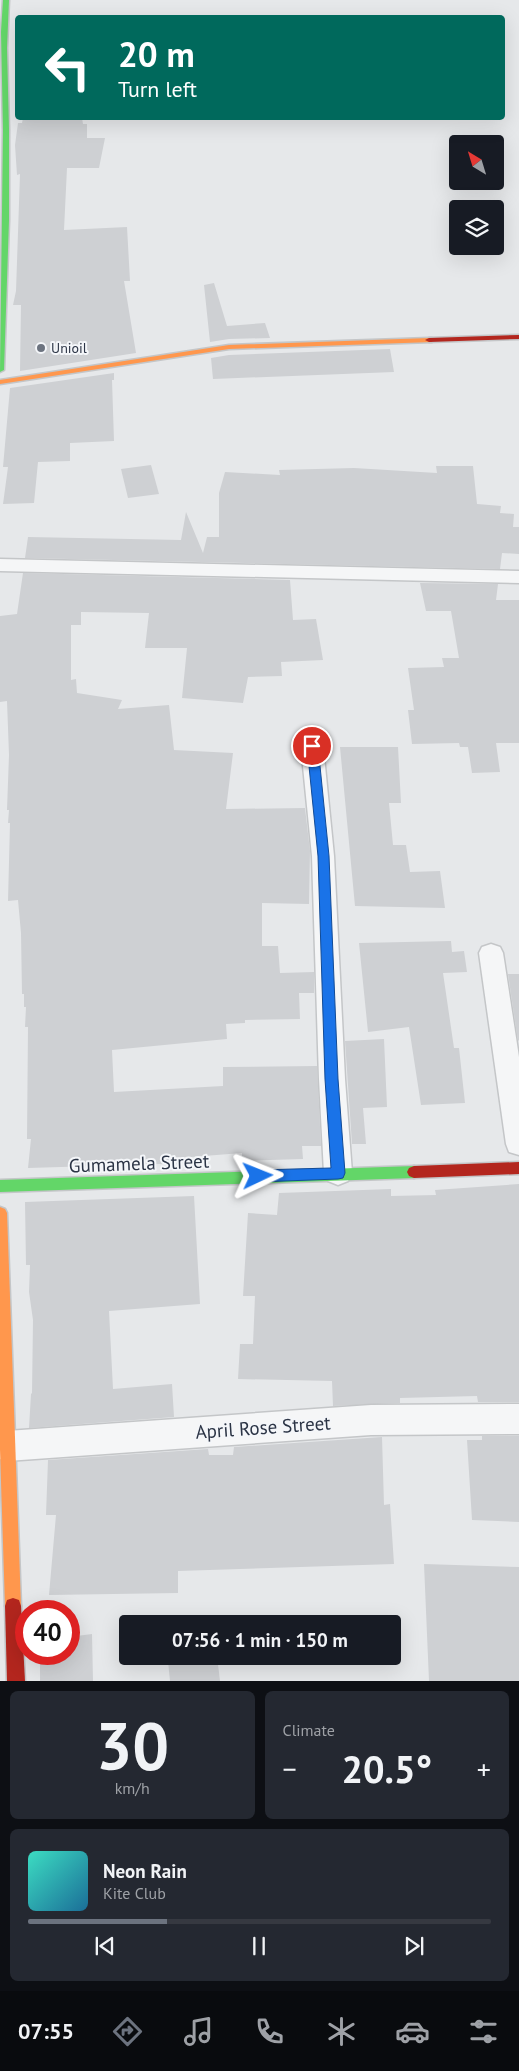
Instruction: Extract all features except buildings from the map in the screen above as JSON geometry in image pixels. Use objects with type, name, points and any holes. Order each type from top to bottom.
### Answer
[{"type":"main road","points":[[0,370],[6,210],[6,100],[2,17],[6,0]]},
{"type":"main road","points":[[0,382],[228,347],[519,337]]},
{"type":"main road","name":"Gumamela Street","points":[[0,1186],[519,1168]]},
{"type":"main road","points":[[0,1213],[16,1681]]},
{"type":"street","points":[[0,565],[519,578]]},
{"type":"street","points":[[312,746],[323,856],[332,1079],[338,1173]]},
{"type":"street","points":[[491,953],[519,1144]]},
{"type":"street","name":"April Rose Street","points":[[7,1446],[371,1420],[519,1419]]},
{"type":"traffic: fast","points":[[0,370],[5,220],[6,130],[4,48],[6,0]]},
{"type":"traffic: fast","points":[[0,1186],[414,1172]]},
{"type":"traffic: slow","points":[[0,382],[229,347],[429,340]]},
{"type":"traffic: slow","points":[[0,1213],[13,1606]]},
{"type":"traffic: jam","points":[[429,340],[519,337]]},
{"type":"traffic: jam","points":[[414,1172],[519,1168]]},
{"type":"traffic: jam","points":[[13,1606],[16,1681]]},
{"type":"place","name":"Unioil","points":[[41,348]]},
{"type":"route","points":[[258,1176],[338,1173],[332,1079],[323,856],[312,746]]}]
